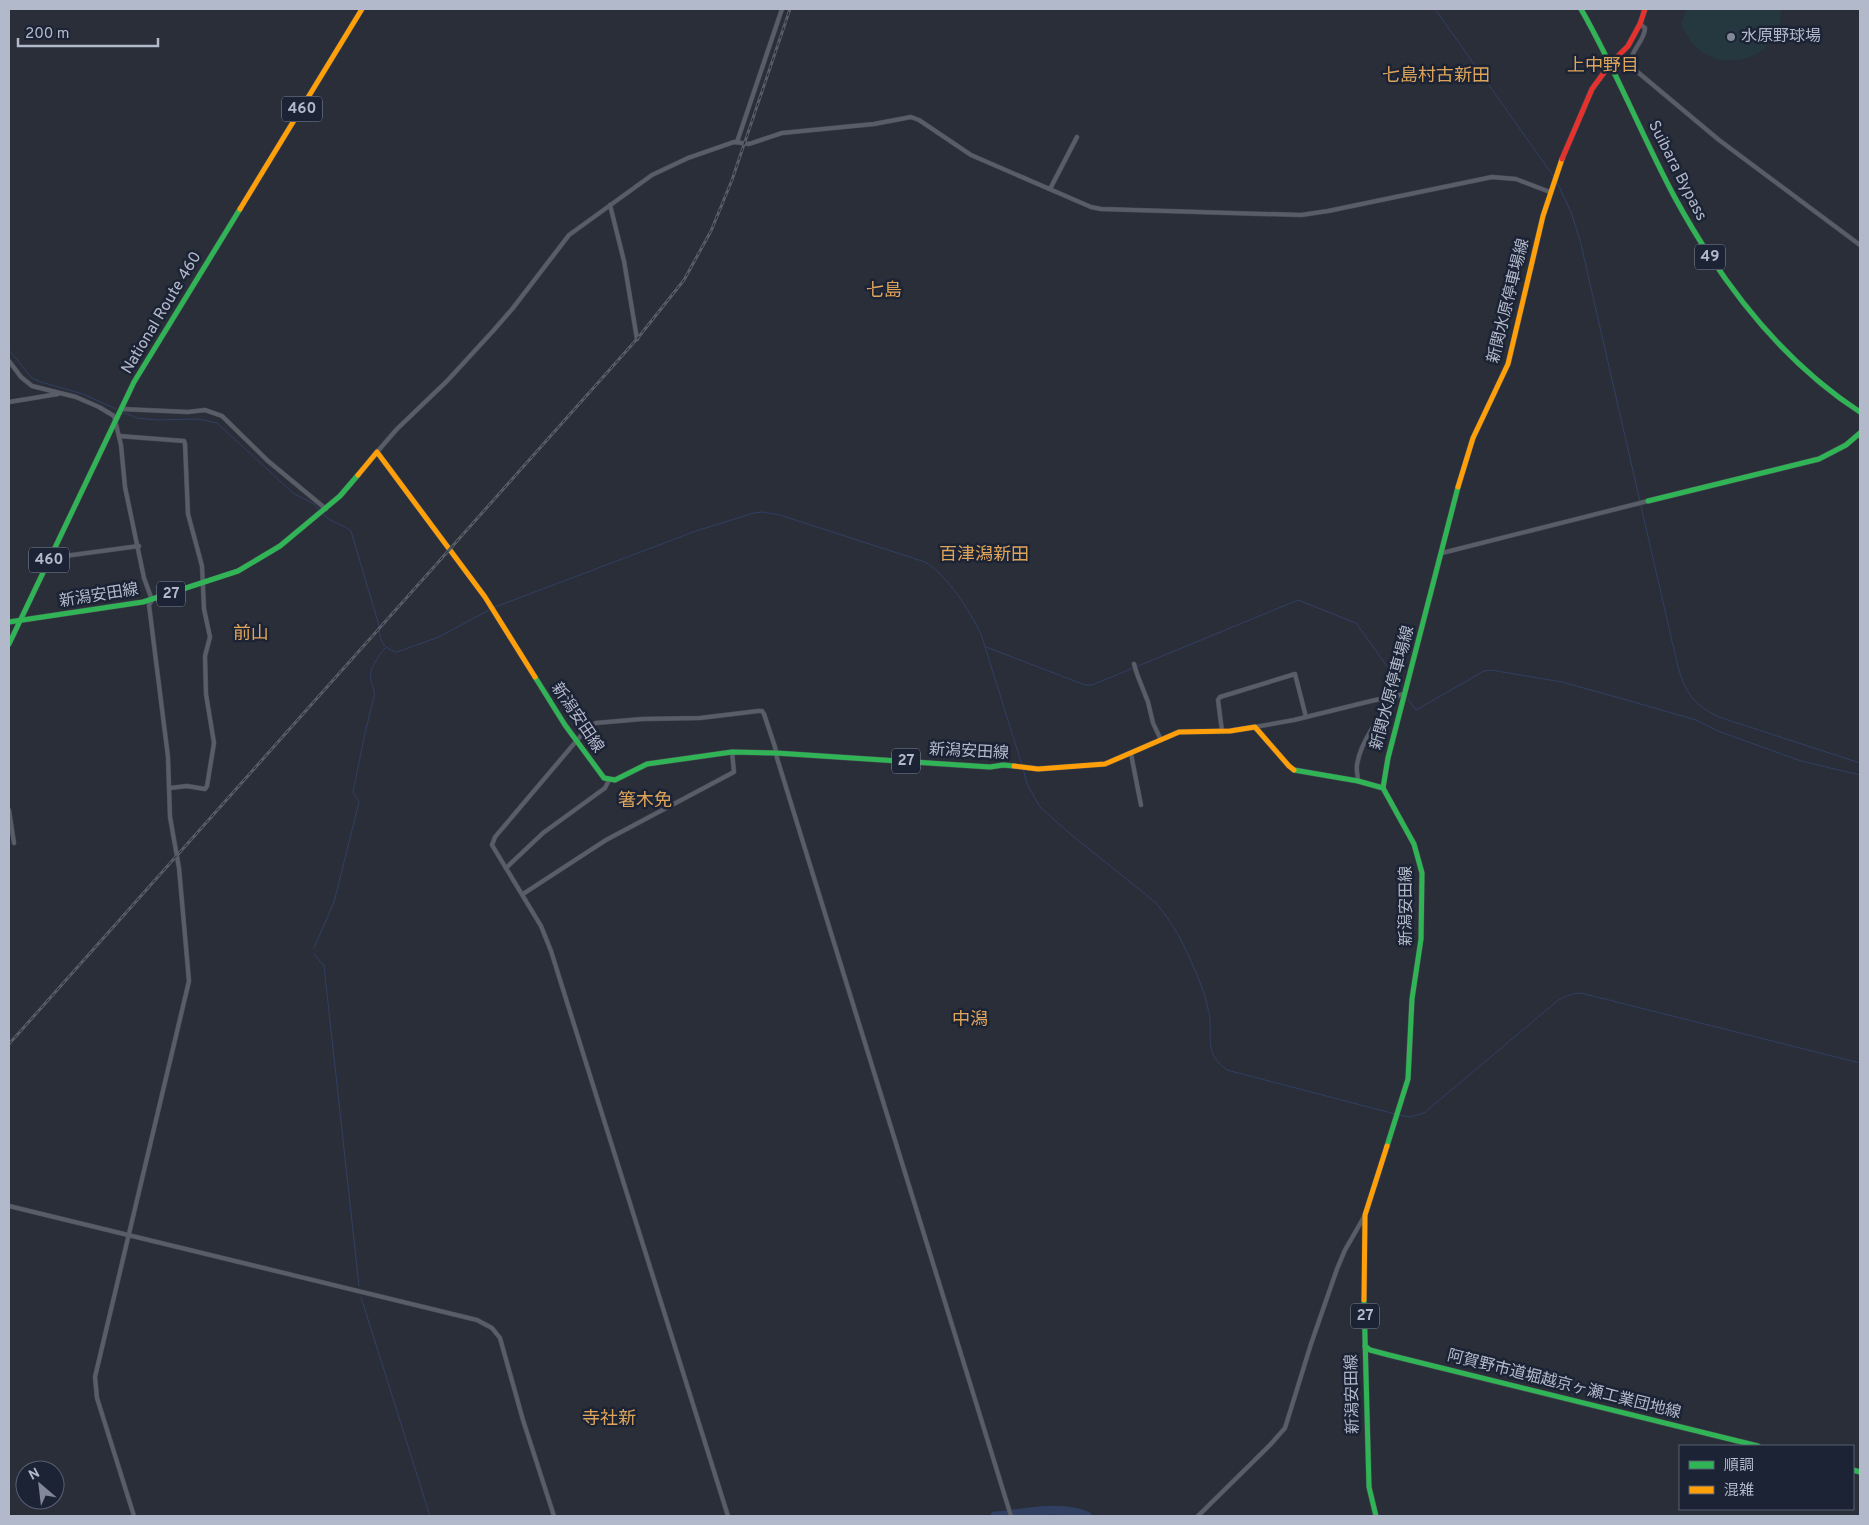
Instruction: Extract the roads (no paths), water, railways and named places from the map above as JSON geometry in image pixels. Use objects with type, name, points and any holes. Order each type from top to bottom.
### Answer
[{"type":"main road","name":"National Route 460","points":[[9,644],[134,381],[362,9]]},
{"type":"main road","name":"Suibara Bypass","points":[[1581,9],[1611,63],[1670,187],[1688,221],[1722,276],[1744,305],[1787,352],[1832,392],[1860,412]]},
{"type":"main road","name":"新関水原停車場線","points":[[1383,788],[1383,775],[1460,478],[1473,438],[1508,364],[1550,192],[1588,96],[1611,63],[1628,46],[1640,24],[1645,9]]},
{"type":"main road","points":[[1648,501],[1825,457],[1846,445],[1860,433]]},
{"type":"main road","name":"新潟安田線","points":[[9,622],[152,600],[238,571],[280,546],[326,509],[340,496],[377,452],[490,604],[565,725],[604,778],[609,780],[615,780],[647,764],[732,752],[1038,769],[1105,764],[1184,731],[1222,731],[1255,727]]},
{"type":"main road","points":[[1255,727],[1289,766],[1296,771],[1358,781],[1383,788]]},
{"type":"main road","name":"新潟安田線","points":[[1376,1516],[1369,1487],[1365,1346],[1365,1215],[1399,1112],[1410,1063],[1412,999],[1421,939],[1422,873],[1414,844],[1383,788]]},
{"type":"main road","name":"阿賀野市道堀越京ヶ瀬工業団地線","points":[[1365,1346],[1370,1350],[1389,1355],[1754,1445]]},
{"type":"street","points":[[737,142],[782,9]]},
{"type":"street","points":[[1640,24],[1645,28],[1645,32],[1632,56],[1631,61],[1634,69],[1719,140],[1860,245]]},
{"type":"street","points":[[377,452],[493,331],[569,235],[652,175],[675,163],[737,142],[749,144],[782,133],[874,124],[912,117],[920,120],[971,155],[1091,207],[1100,209],[1301,215],[1492,177],[1516,180],[1550,192]]},
{"type":"street","points":[[1050,189],[1078,137]]},
{"type":"street","points":[[610,206],[624,261],[638,339]]},
{"type":"street","points":[[9,361],[21,377],[32,386],[99,407],[117,418],[125,487],[139,546],[144,578],[152,600],[149,605],[168,757],[171,822],[179,868],[189,981],[95,1382],[97,1398],[134,1516]]},
{"type":"street","points":[[9,402],[59,393]]},
{"type":"street","points":[[122,409],[188,412],[205,410],[222,416],[268,461],[326,509]]},
{"type":"street","points":[[119,436],[184,441],[186,444],[188,514],[202,566],[204,609],[210,638],[205,656],[206,694],[214,742],[205,789],[187,786],[170,788]]},
{"type":"street","points":[[1442,553],[1648,501]]},
{"type":"street","points":[[50,558],[139,546]]},
{"type":"street","points":[[1135,666],[1148,702],[1153,723],[1161,740]]},
{"type":"street","points":[[1222,731],[1218,700],[1220,697],[1295,674],[1306,717]]},
{"type":"street","points":[[1255,727],[1404,694]]},
{"type":"street","points":[[1358,781],[1357,765],[1363,748],[1386,709],[1398,696]]},
{"type":"street","points":[[728,1516],[551,951],[541,926],[492,844],[589,726],[596,723],[642,719],[700,718],[758,710],[764,714],[1011,1516]]},
{"type":"street","points":[[522,894],[606,840],[734,772],[732,752]]},
{"type":"street","points":[[1130,754],[1142,805]]},
{"type":"street","points":[[506,868],[543,833],[604,788],[609,780]]},
{"type":"street","points":[[9,810],[14,843]]},
{"type":"street","points":[[9,1206],[477,1320],[492,1328],[500,1338],[523,1420],[554,1516]]},
{"type":"street","points":[[1198,1516],[1285,1428],[1337,1269],[1345,1250],[1365,1215]]},
{"type":"waterway","points":[[1435,9],[1554,177]]},
{"type":"waterway","points":[[1556,180],[1571,212],[1580,240],[1677,663],[1683,682],[1696,702],[1719,717],[1860,763]]},
{"type":"waterway","points":[[9,350],[32,378],[83,394],[116,409]]},
{"type":"waterway","points":[[122,412],[137,418],[157,420],[198,419],[217,423],[293,493],[314,504],[320,511]]},
{"type":"waterway","points":[[495,607],[696,531],[754,513],[762,512],[780,515],[925,562],[942,576],[964,604],[981,634],[1022,765]]},
{"type":"waterway","points":[[323,514],[351,531],[378,622],[380,637],[387,648],[397,652],[439,637],[489,610]]},
{"type":"waterway","points":[[986,647],[1085,685],[1092,685],[1298,600],[1356,623],[1402,687]]},
{"type":"waterway","points":[[314,948],[334,902],[359,802],[353,792],[374,697],[370,676],[374,663],[385,648]]},
{"type":"waterway","points":[[1408,699],[1416,710],[1484,671],[1491,670],[1562,682],[1623,699],[1696,720],[1718,731],[1801,761],[1860,775]]},
{"type":"waterway","points":[[1023,769],[1027,784],[1040,807],[1155,902],[1171,923],[1189,957],[1204,993],[1210,1019],[1211,1048],[1220,1064],[1227,1070],[1395,1114]]},
{"type":"waterway","points":[[314,954],[324,966],[359,1286]]},
{"type":"waterway","points":[[1398,1115],[1410,1117],[1424,1113],[1556,1002],[1577,993],[1860,1063]]},
{"type":"waterway","points":[[361,1297],[430,1516]]},
{"type":"waterway","points":[[995,1516],[1053,1510],[1076,1512],[1087,1516]]},
{"type":"railway","points":[[9,1044],[637,339],[684,280],[711,231],[732,180],[790,9]]},
{"type":"place","name":"水原野球場","points":[[1731,37]]},
{"type":"district","name":"上中野目","points":[[1603,66]]},
{"type":"district","name":"七島村古新田","points":[[1436,76]]},
{"type":"district","name":"七島","points":[[884,291]]},
{"type":"district","name":"百津潟新田","points":[[984,555]]},
{"type":"district","name":"前山","points":[[251,634]]},
{"type":"district","name":"箸木免","points":[[645,801]]},
{"type":"district","name":"中潟","points":[[970,1020]]},
{"type":"district","name":"寺社新","points":[[609,1419]]}]
